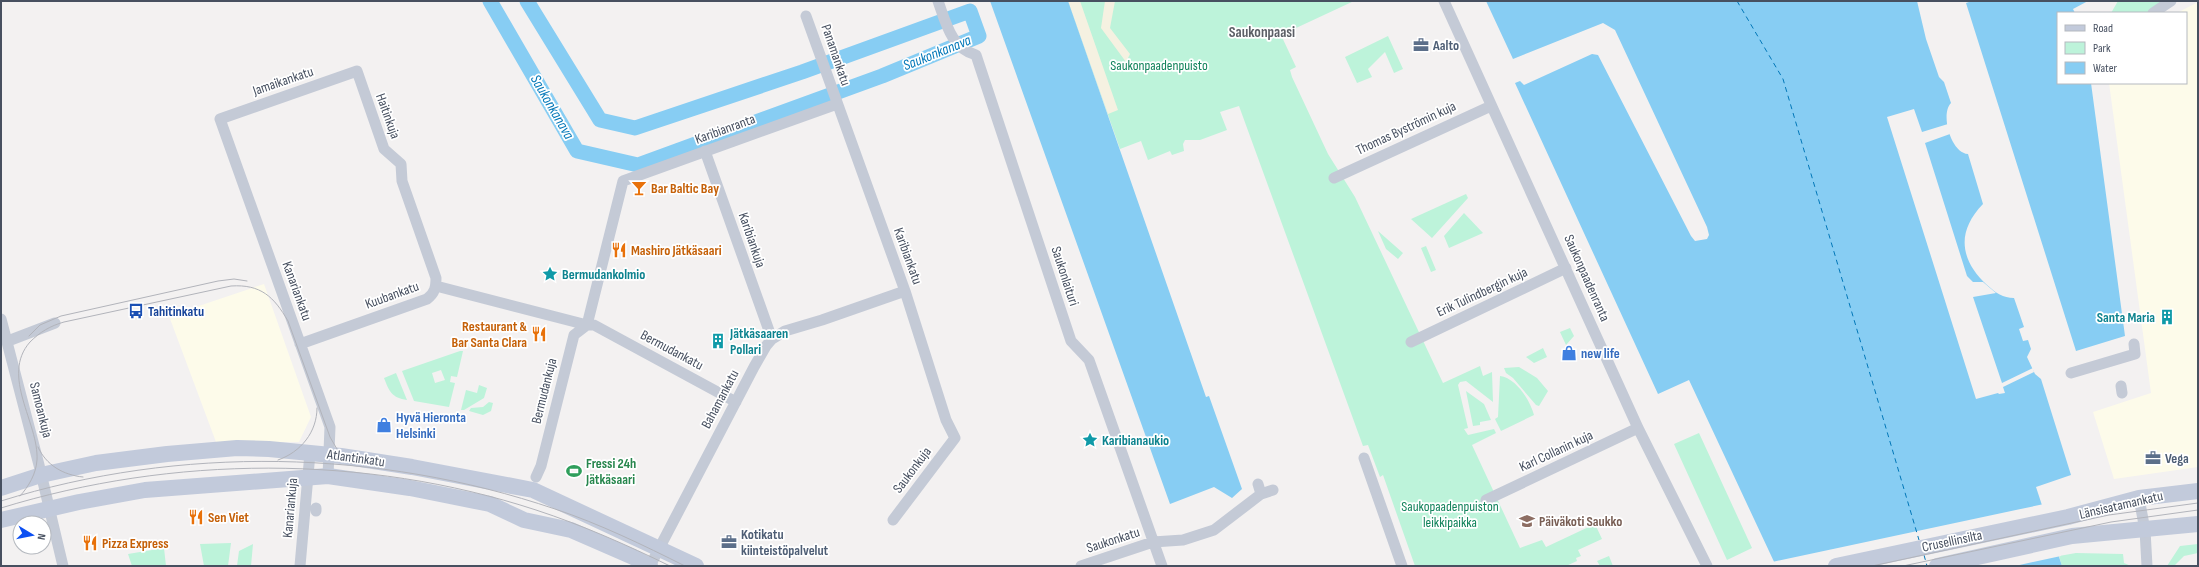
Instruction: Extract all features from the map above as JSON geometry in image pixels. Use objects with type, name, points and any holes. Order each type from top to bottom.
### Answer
[{"type":"street","name":"Saukonlaituri","points":[[938,1],[951,36],[958,47],[976,55],[1071,341],[1089,360],[1162,566]]},
{"type":"street","name":"Saukonpaadenranta","points":[[1444,1],[1638,428],[1706,566]]},
{"type":"street","points":[[2155,12],[2171,1]]},
{"type":"street","name":"Panamankatu","points":[[806,16],[837,103]]},
{"type":"street","name":"Jamaikankatu","points":[[220,118],[357,71]]},
{"type":"street","name":"Haitinkuja","points":[[357,71],[384,149],[401,164]]},
{"type":"street","name":"Karibianranta","points":[[590,325],[623,181],[837,103]]},
{"type":"street","name":"Karibiankatu","points":[[837,103],[905,291],[946,420],[955,438]]},
{"type":"street","name":"Thomas Byströmin kuja","points":[[1334,178],[1491,106]]},
{"type":"street","name":"Kanariankatu","points":[[220,118],[330,427],[328,476]]},
{"type":"street","name":"Karibiankuja","points":[[705,151],[772,339]]},
{"type":"street","name":"Kuubankatu","points":[[300,344],[427,299],[433,294],[436,286],[436,278],[402,181],[401,164]]},
{"type":"street","name":"Erik Tulindbergin kuja","points":[[1411,342],[1566,268]]},
{"type":"street","points":[[436,286],[590,325]]},
{"type":"street","name":"Bahamankatu","points":[[653,560],[766,346],[772,339],[785,331],[822,320],[905,291]]},
{"type":"street","name":"Samoankuja","points":[[1,319],[8,341],[63,566]]},
{"type":"street","points":[[8,341],[55,323]]},
{"type":"street","name":"Bermudankatu","points":[[590,325],[736,402]]},
{"type":"street","name":"Bermudankuja","points":[[536,477],[541,466],[574,335],[590,325]]},
{"type":"street","points":[[2071,373],[2135,354],[2134,344]]},
{"type":"street","name":"Karl Collanin kuja","points":[[1486,500],[1638,428]]},
{"type":"street","name":"Saukonkuja","points":[[893,520],[955,438]]},
{"type":"street","name":"Atlantinkatu","points":[[1,488],[41,475],[96,463],[167,454],[237,448],[329,454],[521,487],[542,493],[653,560]]},
{"type":"street","name":"Kanariankuja","points":[[300,566],[310,453]]},
{"type":"street","points":[[1364,458],[1402,566]]},
{"type":"street","name":"Atlantinkatu","points":[[1,520],[103,497],[145,490],[282,481],[328,476],[378,482],[490,504],[524,520],[572,530],[633,557],[696,566]]},
{"type":"street","name":"Saukonkatu","points":[[1081,566],[1153,542],[1183,540],[1214,530],[1260,489],[1273,490]]},
{"type":"street","name":"Länsisatamankatu","points":[[2068,517],[2140,498],[2198,491]]},
{"type":"street","points":[[2140,498],[2145,530],[2147,566]]},
{"type":"street","name":"Crusellinsilta","points":[[1836,566],[2068,517]]},
{"type":"street","name":"Länsisatamankatu","points":[[2072,536],[2198,524]]},
{"type":"street","name":"Crusellinsilta","points":[[1937,566],[2072,536]]},
{"type":"shaded area","points":[[2198,2],[2198,467],[2114,479],[2093,412],[2151,393],[2109,84],[2187,84],[2187,12],[2179,12]]},
{"type":"shaded area","points":[[264,284],[311,417],[299,442],[216,442],[169,316]]},
{"type":"green space","name":"Saukonpaadenpuisto","points":[[1068,1],[1354,1],[1281,35],[1296,67],[1290,70],[1292,77],[1328,154],[1355,197],[1443,383],[1480,366],[1483,376],[1492,372],[1493,402],[1466,381],[1460,382],[1458,385],[1468,428],[1464,429],[1468,435],[1494,429],[1496,433],[1472,445],[1520,548],[1542,540],[1546,547],[1595,524],[1602,539],[1578,550],[1581,556],[1576,558],[1577,561],[1566,566],[1415,566],[1383,475],[1380,477],[1368,445],[1363,446],[1239,106],[1220,112],[1227,130],[1200,140],[1185,140],[1183,144],[1184,151],[1172,155],[1170,151],[1148,160],[1141,141],[1120,149]]},
{"type":"green space","points":[[2118,1],[2165,1],[2148,12],[2112,12]]},
{"type":"green space","points":[[1388,36],[1403,69],[1394,73],[1385,52],[1368,69],[1372,77],[1357,83],[1345,57]]},
{"type":"green space","points":[[1466,194],[1468,198],[1432,238],[1411,219]]},
{"type":"green space","points":[[1464,213],[1483,233],[1449,248],[1444,236]]},
{"type":"green space","points":[[1378,231],[1403,253],[1398,259],[1386,249]]},
{"type":"green space","points":[[1426,246],[1436,270],[1431,272],[1421,248]]},
{"type":"green space","points":[[1570,328],[1574,336],[1566,345],[1560,332]]},
{"type":"green space","points":[[1543,348],[1547,357],[1534,363],[1526,357]]},
{"type":"green space","points":[[463,351],[457,377],[451,376],[450,382],[455,383],[449,407],[414,401],[402,371]],"holes":[[[441,370],[445,380],[435,383],[432,373]]]},
{"type":"green space","points":[[1519,367],[1537,378],[1548,391],[1539,406],[1536,405],[1513,378],[1506,373],[1504,368]]},
{"type":"green space","points":[[396,373],[407,400],[394,396],[386,383],[384,378]]},
{"type":"green space","points":[[1500,376],[1517,385],[1526,397],[1534,415],[1501,431],[1495,419],[1498,417]]},
{"type":"green space","points":[[479,385],[487,388],[484,398],[464,410],[461,410],[466,390],[477,393]]},
{"type":"green space","points":[[1466,391],[1484,404],[1491,420],[1480,422],[1480,425],[1473,426]]},
{"type":"green space","points":[[489,402],[493,403],[491,411],[483,415],[469,411],[471,408],[483,407]]},
{"type":"green space","points":[[1699,433],[1752,548],[1727,560],[1674,444]]},
{"type":"green space","points":[[231,543],[228,566],[204,566],[200,544]]},
{"type":"green space","points":[[253,544],[251,566],[237,566],[239,551]]},
{"type":"green space","points":[[2198,544],[2198,553],[2184,556],[2174,566],[2167,566],[2180,546]]},
{"type":"green space","points":[[164,548],[166,566],[132,566],[128,554]]},
{"type":"green space","points":[[2076,553],[2123,554],[2124,563],[2131,566],[2062,566],[2059,556]]},
{"type":"green space","points":[[1609,556],[1613,566],[1600,566],[1597,561]]},
{"type":"sand","points":[[1068,1],[1080,1],[1118,110],[1108,114]]},
{"type":"sand","points":[[1105,1],[1115,1],[1110,28],[1130,54],[1126,62],[1101,28]]},
{"type":"water","points":[[990,1],[1068,1],[1206,397],[1209,396],[1242,489],[1232,498],[1214,487],[1170,504]]},
{"type":"water","points":[[1486,1],[1917,1],[1926,39],[1939,77],[1944,82],[1951,103],[1948,108],[1947,115],[1949,132],[1957,147],[1962,152],[1968,154],[1983,204],[1974,214],[1968,225],[1965,235],[1967,256],[1971,266],[1987,285],[2006,297],[2014,298],[2024,327],[2019,329],[2023,341],[2028,340],[2031,349],[2027,357],[2035,374],[2041,379],[2071,475],[2036,487],[2062,566],[1776,566],[1689,380],[1658,394],[1515,83],[1520,81],[1524,85],[1592,54],[1598,55],[1691,236],[1695,241],[1707,239],[1709,235],[1707,227],[1615,30],[1603,23],[1513,59]]},
{"type":"water","points":[[1972,1],[2088,1],[2073,9],[2074,12],[2057,12],[2057,84],[2091,84],[2125,336],[2076,351],[1966,3]]},
{"type":"pier","points":[[1914,109],[1922,132],[1948,124],[1950,134],[1925,143],[1967,276],[1973,282],[1983,282],[1996,293],[1973,297],[2002,383],[2033,368],[2034,372],[2003,387],[2005,393],[1998,393],[1976,399],[1887,117]]},
{"type":"pier","points":[[2044,504],[2061,556],[2015,566],[1774,566],[1772,562]]},
{"type":"waterway","name":"Saukonkanava","points":[[490,1],[577,151],[638,165],[882,76],[979,36],[970,11],[802,72],[635,128],[600,120],[527,1]]},
{"type":"ferry route","points":[[1737,1],[1783,79],[1919,540]]},
{"type":"ferry route","points":[[1924,555],[1927,566]]},
{"type":"tram line","points":[[29,336],[40,325],[61,316],[218,281],[234,279],[247,281]]},
{"type":"tram line","points":[[20,496],[32,480],[37,460],[33,431],[23,400],[19,370],[22,355],[30,342],[54,325],[64,322],[231,286],[251,287],[259,290],[272,299],[283,313],[288,321],[330,437],[341,456],[352,464]]},
{"type":"tram line","points":[[278,460],[294,452],[306,440],[314,425],[317,408]]},
{"type":"tram line","points":[[38,447],[50,464],[69,474],[83,477]]},
{"type":"tram line","points":[[1,501],[69,483],[138,470],[208,463],[279,462],[349,465],[419,475],[488,489],[555,509],[605,528],[685,566]]},
{"type":"tram line","points":[[1,508],[66,491],[133,478],[201,471],[269,468],[337,471],[404,479],[471,492],[536,510],[604,536],[670,566]]},
{"type":"tram line","points":[[1872,566],[2109,515],[2198,503]]},
{"type":"tram line","points":[[1903,566],[2111,522],[2198,510]]},
{"type":"place","name":"Aalto","points":[[1421,45]]},
{"type":"place","name":"Bar Baltic Bay","points":[[639,188]]},
{"type":"place","name":"Mashiro Jätkäsaari","points":[[619,250]]},
{"type":"place","name":"Bermudankolmio","points":[[550,274]]},
{"type":"place","name":"Tahitinkatu","points":[[136,311]]},
{"type":"place","name":"Santa Maria","points":[[2167,317]]},
{"type":"place","name":"Restaurant & Bar Santa Clara","points":[[539,334]]},
{"type":"place","name":"Jätkäsaaren Pollari","points":[[718,341]]},
{"type":"place","name":"new life","points":[[1569,353]]},
{"type":"place","name":"Hyvä Hieronta Helsinki","points":[[384,425]]},
{"type":"place","name":"Karibianaukio","points":[[1090,440]]},
{"type":"place","name":"Vega","points":[[2153,458]]},
{"type":"place","name":"Fressi 24h Jätkäsaari","points":[[574,471]]},
{"type":"place","name":"Sen Viet","points":[[196,517]]},
{"type":"place","name":"Päiväkoti Saukko","points":[[1527,521]]},
{"type":"place","name":"Kotikatu kiinteistöpalvelut","points":[[729,542]]},
{"type":"place","name":"Pizza Express","points":[[90,543]]},
{"type":"district","name":"Saukonpaasi","points":[[1262,32]]},
{"type":"park label","name":"Saukopaadenpuiston leikkipaikka","points":[[1450,514]]}]
